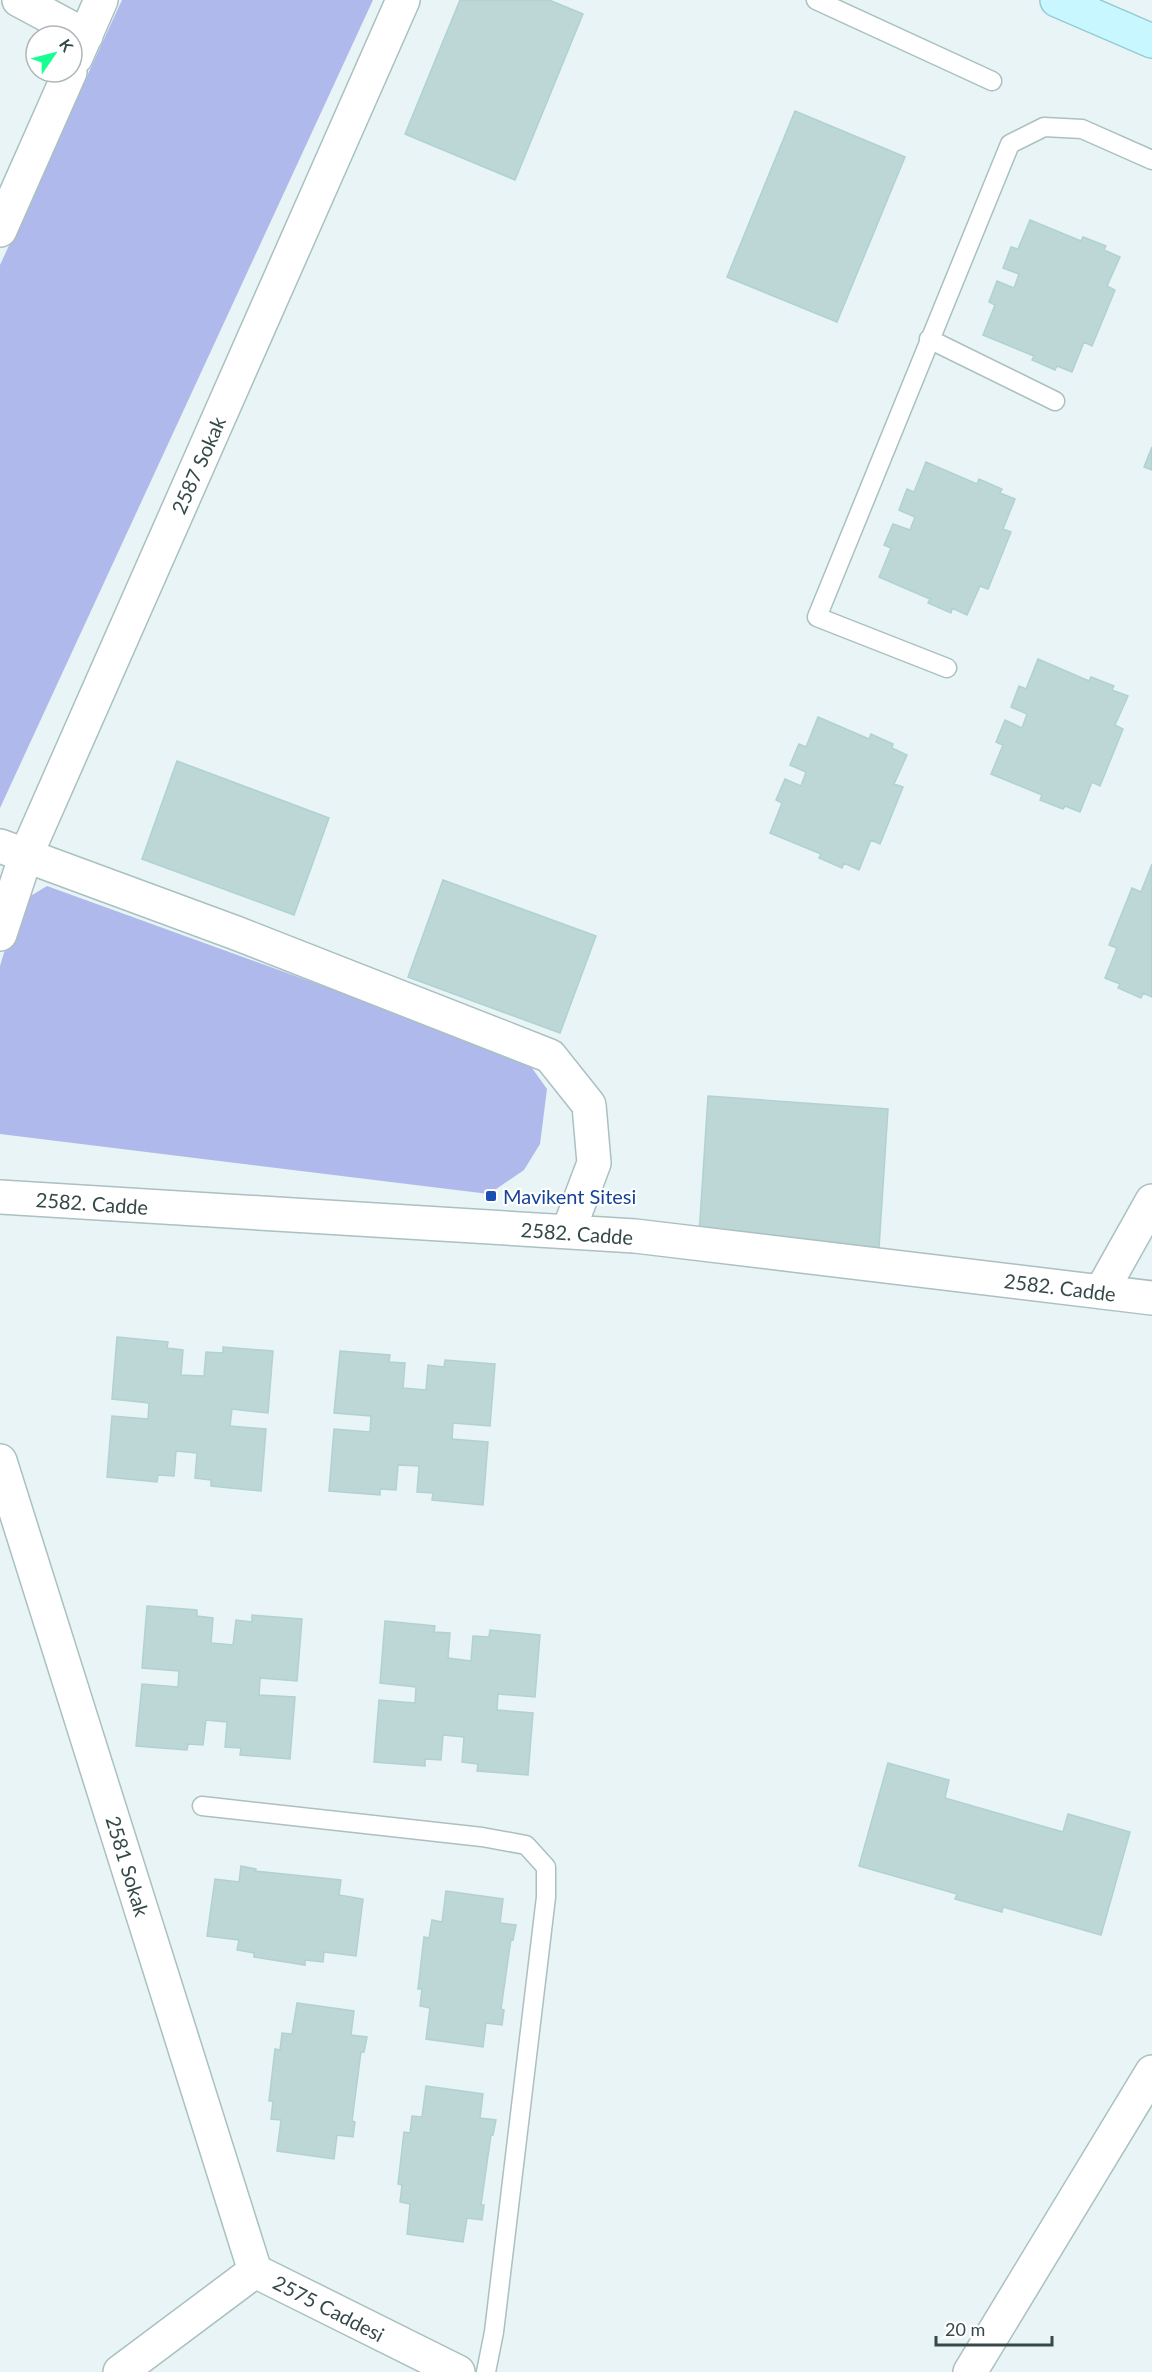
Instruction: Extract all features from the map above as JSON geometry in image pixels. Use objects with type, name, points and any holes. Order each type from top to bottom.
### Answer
[{"type":"street","points":[[19,0],[86,36]]},
{"type":"street","points":[[84,40],[101,0]]},
{"type":"street","name":"2587 Sokak","points":[[0,934],[13,851],[403,0]]},
{"type":"street","points":[[1057,0],[1152,41]]},
{"type":"street","points":[[0,230],[65,84]]},
{"type":"street","points":[[13,851],[236,933],[550,1056],[589,1105],[594,1163],[568,1232]]},
{"type":"street","name":"2582. Cadde","points":[[0,1197],[635,1236],[1152,1298]]},
{"type":"street","points":[[1101,1292],[1152,1201]]},
{"type":"street","name":"2581 Sokak","points":[[0,1461],[255,2271]]},
{"type":"street","points":[[970,2372],[1152,2072]]},
{"type":"street","name":"2575 Caddesi","points":[[120,2372],[255,2271],[458,2372]]},
{"type":"lane","points":[[816,0],[992,81]]},
{"type":"lane","points":[[947,668],[818,617],[929,339],[1010,144],[1044,127],[1082,129],[1152,160]]},
{"type":"lane","points":[[929,339],[1055,401]]},
{"type":"lane","points":[[202,1806],[526,1845],[546,1867],[545,1909],[494,2332],[486,2372]]},
{"type":"shaded area","points":[[122,0],[373,0],[0,808],[0,265]]},
{"type":"shaded area","points":[[47,886],[514,1055],[532,1068],[547,1089],[540,1144],[524,1170],[489,1194],[0,1134],[0,966],[19,903]]},
{"type":"building","points":[[460,0],[549,0],[583,14],[515,180],[405,134]]},
{"type":"building","points":[[795,111],[905,157],[837,322],[727,277]]},
{"type":"building","points":[[1030,220],[1081,241],[1083,237],[1106,246],[1104,250],[1120,257],[1107,286],[1115,290],[1092,346],[1084,342],[1072,372],[1057,366],[1055,370],[1032,360],[1034,356],[983,335],[995,305],[989,302],[997,281],[1014,288],[1019,274],[1003,268],[1011,247],[1018,249]]},
{"type":"building","points":[[1152,447],[1152,470],[1144,467]]},
{"type":"building","points":[[926,462],[977,484],[979,479],[1002,489],[1000,493],[1015,499],[1003,529],[1011,532],[988,589],[980,586],[967,615],[952,608],[951,613],[928,603],[930,599],[879,577],[891,548],[884,545],[893,524],[910,530],[915,517],[899,510],[907,489],[914,492]]},
{"type":"building","points":[[1038,659],[1089,681],[1091,677],[1114,686],[1112,690],[1128,696],[1115,725],[1123,729],[1100,786],[1092,782],[1080,812],[1065,806],[1063,809],[1040,800],[1042,795],[991,774],[1003,745],[996,742],[1005,720],[1022,728],[1027,714],[1011,707],[1019,686],[1026,689]]},
{"type":"building","points":[[818,717],[869,739],[871,734],[893,744],[892,748],[907,755],[894,784],[903,787],[880,844],[871,840],[859,870],[844,863],[842,868],[819,858],[821,854],[770,833],[782,803],[776,800],[785,779],[801,786],[806,772],[790,765],[799,744],[806,747]]},
{"type":"building","points":[[177,761],[329,818],[294,915],[142,859]]},
{"type":"building","points":[[1152,864],[1152,997],[1143,993],[1141,998],[1118,988],[1120,984],[1105,978],[1117,948],[1109,945],[1132,888],[1141,892]]},
{"type":"building","points":[[443,880],[596,936],[560,1033],[408,977]]},
{"type":"building","points":[[708,1096],[888,1109],[879,1248],[699,1235]]},
{"type":"building","points":[[117,1337],[168,1342],[167,1348],[183,1350],[181,1375],[204,1376],[206,1352],[223,1353],[223,1347],[273,1351],[268,1413],[232,1409],[230,1426],[266,1429],[261,1491],[211,1486],[211,1480],[195,1478],[197,1453],[176,1451],[174,1476],[158,1475],[157,1482],[107,1477],[112,1416],[148,1419],[149,1403],[112,1399]]},
{"type":"building","points":[[340,1351],[390,1355],[389,1362],[405,1363],[403,1388],[426,1390],[428,1365],[444,1367],[445,1360],[495,1364],[490,1426],[453,1423],[452,1439],[488,1442],[483,1505],[432,1500],[433,1493],[417,1492],[419,1466],[398,1465],[396,1490],[380,1489],[380,1495],[329,1491],[334,1429],[370,1432],[371,1416],[334,1413]]},
{"type":"building","points":[[147,1606],[197,1610],[197,1616],[213,1618],[211,1643],[233,1645],[236,1620],[252,1622],[252,1615],[302,1619],[297,1681],[260,1678],[259,1695],[295,1697],[290,1759],[240,1755],[241,1748],[225,1747],[227,1722],[206,1720],[203,1745],[188,1744],[187,1750],[136,1746],[142,1684],[178,1687],[179,1671],[142,1668]]},
{"type":"building","points":[[385,1621],[435,1626],[434,1632],[450,1633],[448,1658],[471,1661],[473,1636],[489,1637],[490,1630],[540,1635],[535,1697],[498,1694],[497,1710],[533,1713],[528,1775],[477,1771],[478,1764],[462,1762],[464,1737],[443,1735],[441,1760],[425,1759],[425,1766],[374,1762],[379,1700],[415,1703],[416,1687],[380,1683]]},
{"type":"building","points":[[888,1763],[949,1780],[945,1798],[1063,1832],[1068,1814],[1130,1832],[1101,1935],[1003,1907],[1002,1912],[955,1899],[957,1894],[859,1866]]},
{"type":"building","points":[[241,1866],[256,1869],[255,1871],[341,1880],[339,1895],[363,1899],[356,1956],[324,1952],[323,1962],[305,1960],[305,1965],[254,1957],[254,1953],[237,1950],[239,1940],[207,1936],[215,1879],[239,1882]]},
{"type":"building","points":[[446,1891],[503,1899],[500,1923],[516,1925],[513,1940],[511,1939],[501,2009],[504,2010],[502,2025],[486,2023],[483,2047],[426,2039],[430,2008],[420,2006],[422,1989],[418,1989],[424,1937],[429,1938],[432,1920],[442,1922]]},
{"type":"building","points":[[297,2003],[354,2011],[351,2035],[367,2037],[364,2052],[361,2052],[352,2121],[355,2122],[353,2137],[337,2135],[334,2159],[277,2151],[281,2120],[271,2119],[273,2101],[269,2101],[275,2049],[280,2050],[282,2033],[292,2034]]},
{"type":"building","points":[[426,2086],[483,2094],[480,2118],[496,2120],[493,2135],[491,2135],[481,2205],[484,2205],[482,2220],[467,2218],[463,2242],[407,2234],[410,2204],[400,2202],[402,2185],[398,2184],[404,2132],[410,2133],[412,2116],[422,2117]]},
{"type":"place","name":"Mavikent Sitesi","points":[[491,1196]]}]
